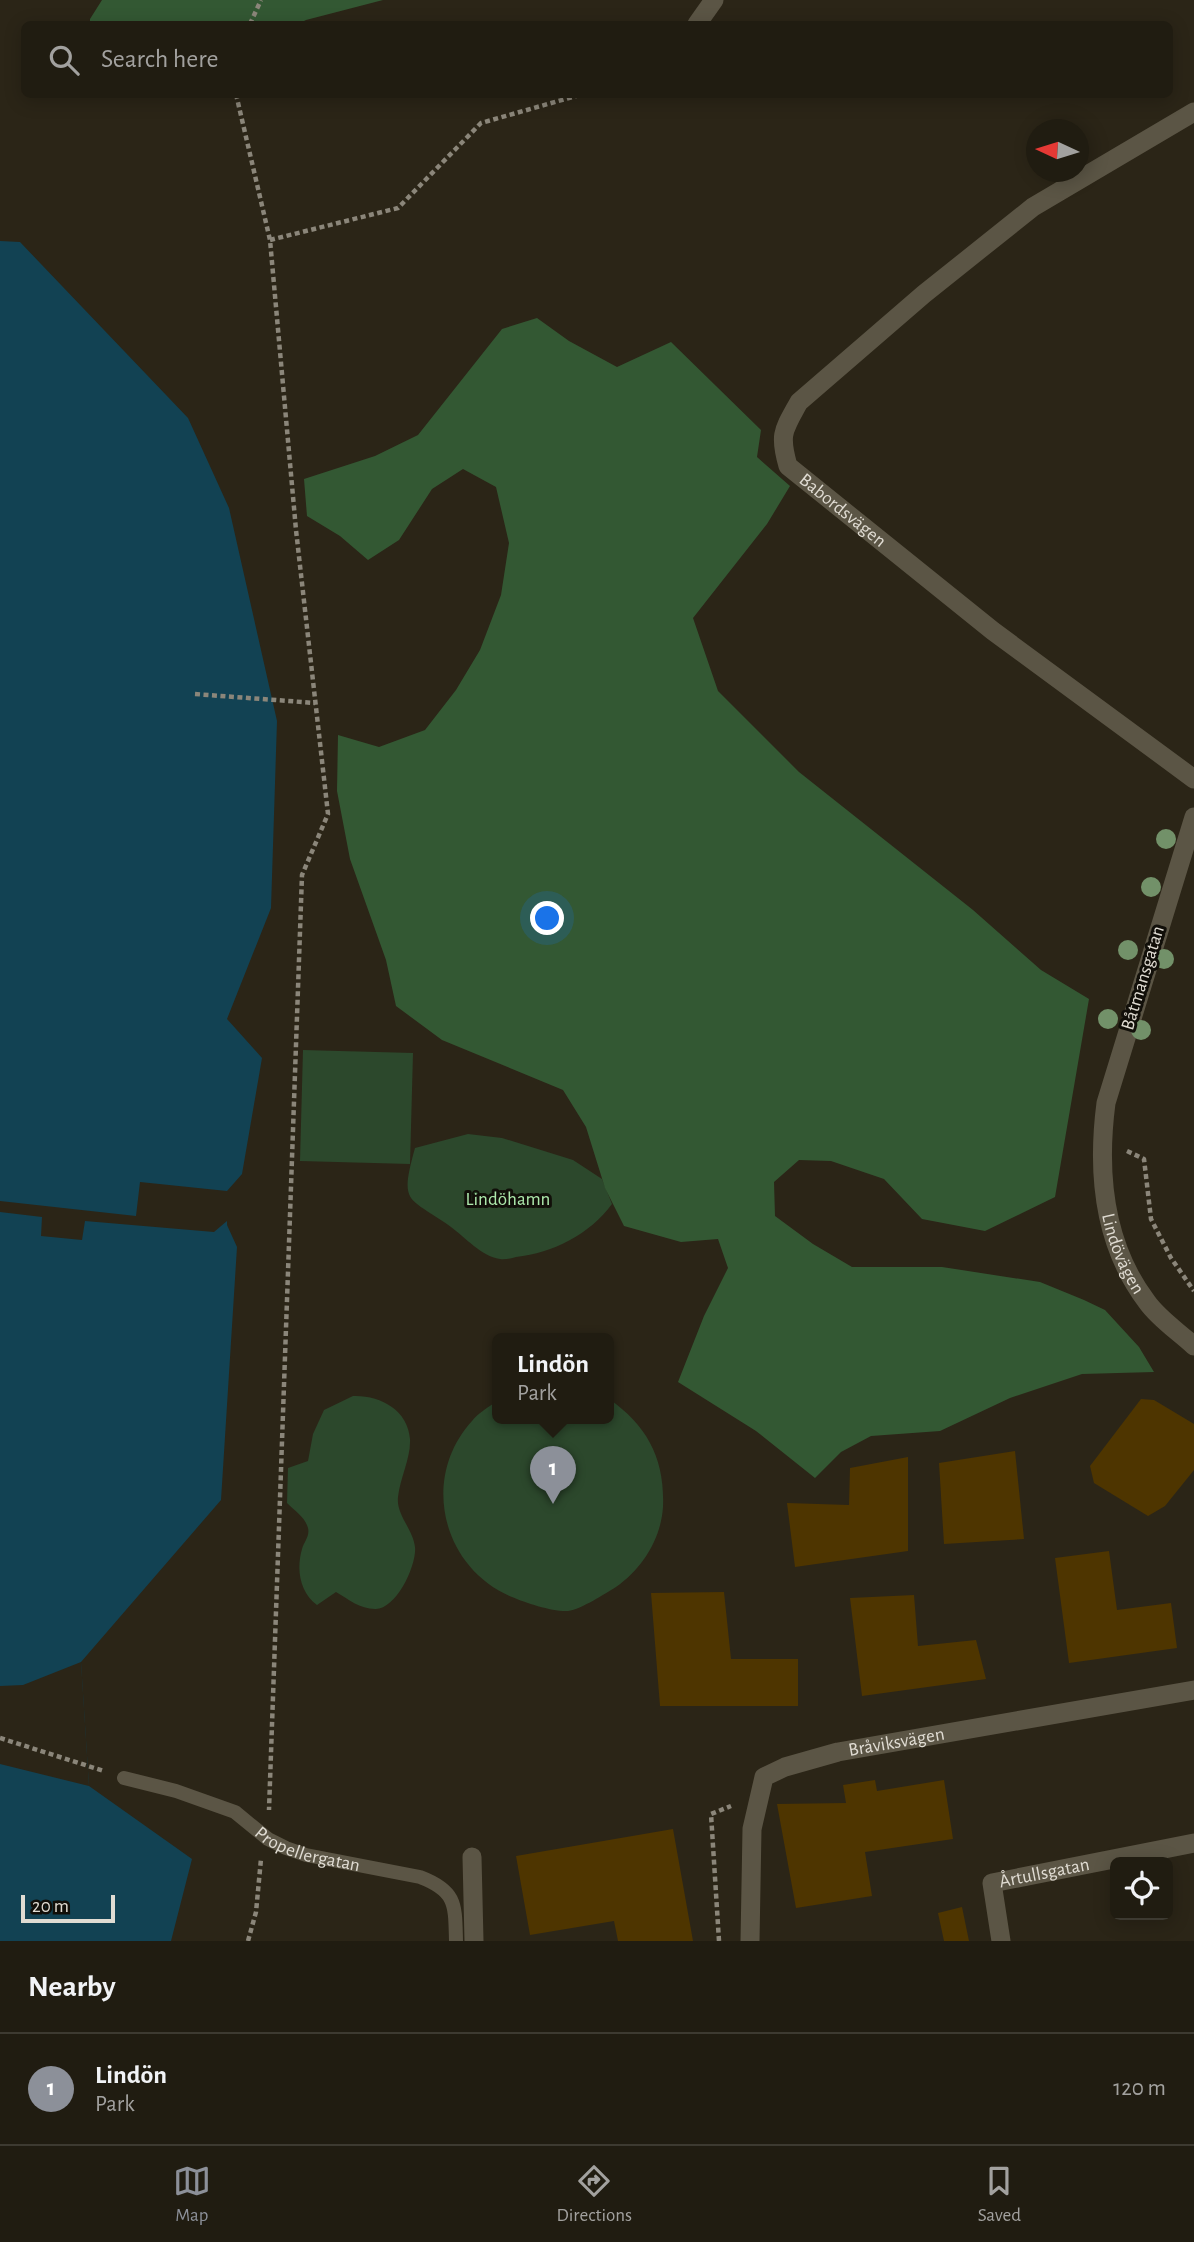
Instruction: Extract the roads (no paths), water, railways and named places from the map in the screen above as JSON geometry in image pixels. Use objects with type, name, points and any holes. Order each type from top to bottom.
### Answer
[{"type":"street","points":[[699,21],[714,0]]},
{"type":"street","name":"Babordsvägen","points":[[1194,112],[1033,208],[924,294],[799,402],[787,422],[781,440],[788,466],[993,631],[1194,779]]},
{"type":"street","name":"Båtmansgatan","points":[[1101,1140],[1105,1102],[1194,817]]},
{"type":"street","name":"Lindövägen","points":[[1101,1140],[1103,1191],[1111,1232],[1123,1262],[1147,1303],[1194,1346]]},
{"type":"street","name":"Bråviksvägen","points":[[750,1941],[752,1829],[764,1777],[785,1767],[838,1752],[1194,1690]]},
{"type":"street","name":"Årtullsgatan","points":[[1002,1941],[992,1883],[1194,1843]]},
{"type":"street","points":[[472,1857],[474,1941]]},
{"type":"lane","name":"Propellergatan","points":[[124,1778],[176,1791],[235,1812],[268,1839],[306,1855],[393,1870],[437,1883],[452,1899],[456,1941]]},
{"type":"water","points":[[0,241],[20,242],[188,418],[229,508],[277,721],[271,908],[227,1019],[262,1058],[242,1174],[227,1191],[227,1225],[237,1247],[221,1500],[81,1662],[89,1786],[192,1859],[171,1941],[0,1941]]},
{"type":"place","name":"Lindön","points":[[553,1504]]},
{"type":"park label","name":"Lindöhamn","points":[[508,1199]]}]
